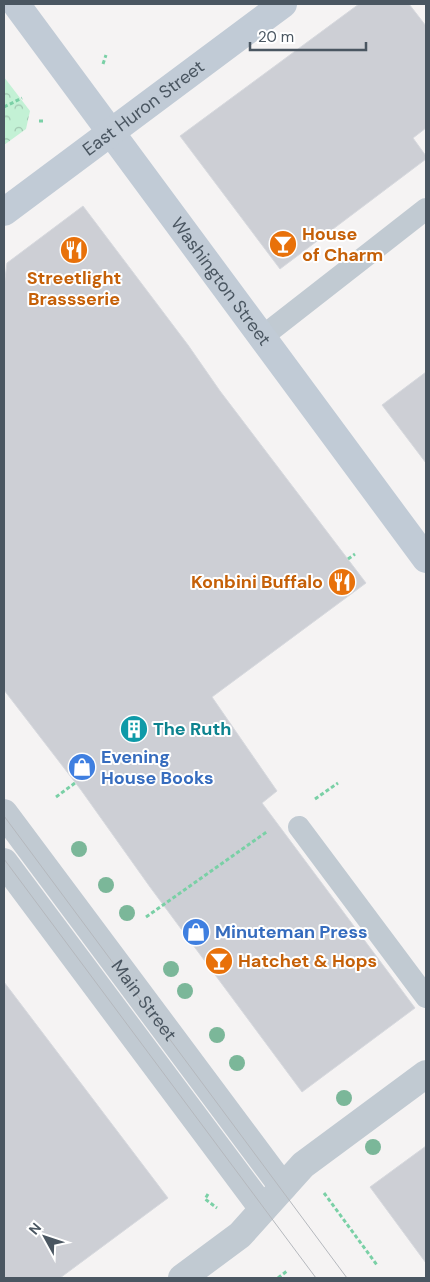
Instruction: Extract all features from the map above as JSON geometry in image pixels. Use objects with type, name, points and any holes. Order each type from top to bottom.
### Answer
[{"type":"street","name":"Washington Street","points":[[16,4],[426,559]]},
{"type":"street","name":"East Huron Street","points":[[4,212],[283,4]]},
{"type":"street","name":"Main Street","points":[[4,813],[273,1198]]},
{"type":"street","name":"Main Street","points":[[4,862],[273,1198]]},
{"type":"street","points":[[182,1278],[240,1235],[303,1165],[426,1074]]},
{"type":"lane","points":[[262,336],[426,209]]},
{"type":"lane","points":[[299,827],[426,997]]},
{"type":"path","points":[[103,65],[106,55]]},
{"type":"path","points":[[4,107],[22,98]]},
{"type":"path","points":[[348,559],[355,554]]},
{"type":"path","points":[[56,797],[75,783]]},
{"type":"path","points":[[314,800],[338,783]]},
{"type":"path","points":[[146,917],[275,827]]},
{"type":"path","points":[[303,1165],[377,1264]]},
{"type":"path","points":[[205,1199],[224,1213]]},
{"type":"path","points":[[278,1278],[288,1272]]},
{"type":"green space","points":[[4,77],[30,111],[26,129],[4,145]]},
{"type":"building","points":[[359,4],[409,4],[426,26],[426,128],[413,138],[426,156],[426,159],[280,269],[180,136]]},
{"type":"building","points":[[83,206],[366,583],[212,697],[277,791],[262,803],[415,1008],[302,1092],[150,887],[81,790],[4,690],[4,286],[7,263]]},
{"type":"building","points":[[426,372],[426,463],[382,405]]},
{"type":"building","points":[[4,982],[168,1198],[60,1278],[4,1278]]},
{"type":"building","points":[[426,1146],[426,1263],[370,1187]]},
{"type":"tram line","points":[[4,816],[347,1278]]},
{"type":"tram line","points":[[4,859],[316,1278]]},
{"type":"place","name":"House of Charm","points":[[283,244]]},
{"type":"place","name":"Streetlight Brassserie","points":[[74,250]]},
{"type":"place","name":"Konbini Buffalo","points":[[342,582]]},
{"type":"place","name":"The Ruth","points":[[134,729]]},
{"type":"place","name":"Evening House Books","points":[[82,767]]},
{"type":"place","name":"Minuteman Press","points":[[196,932]]},
{"type":"place","name":"Hatchet & Hops","points":[[219,961]]}]
